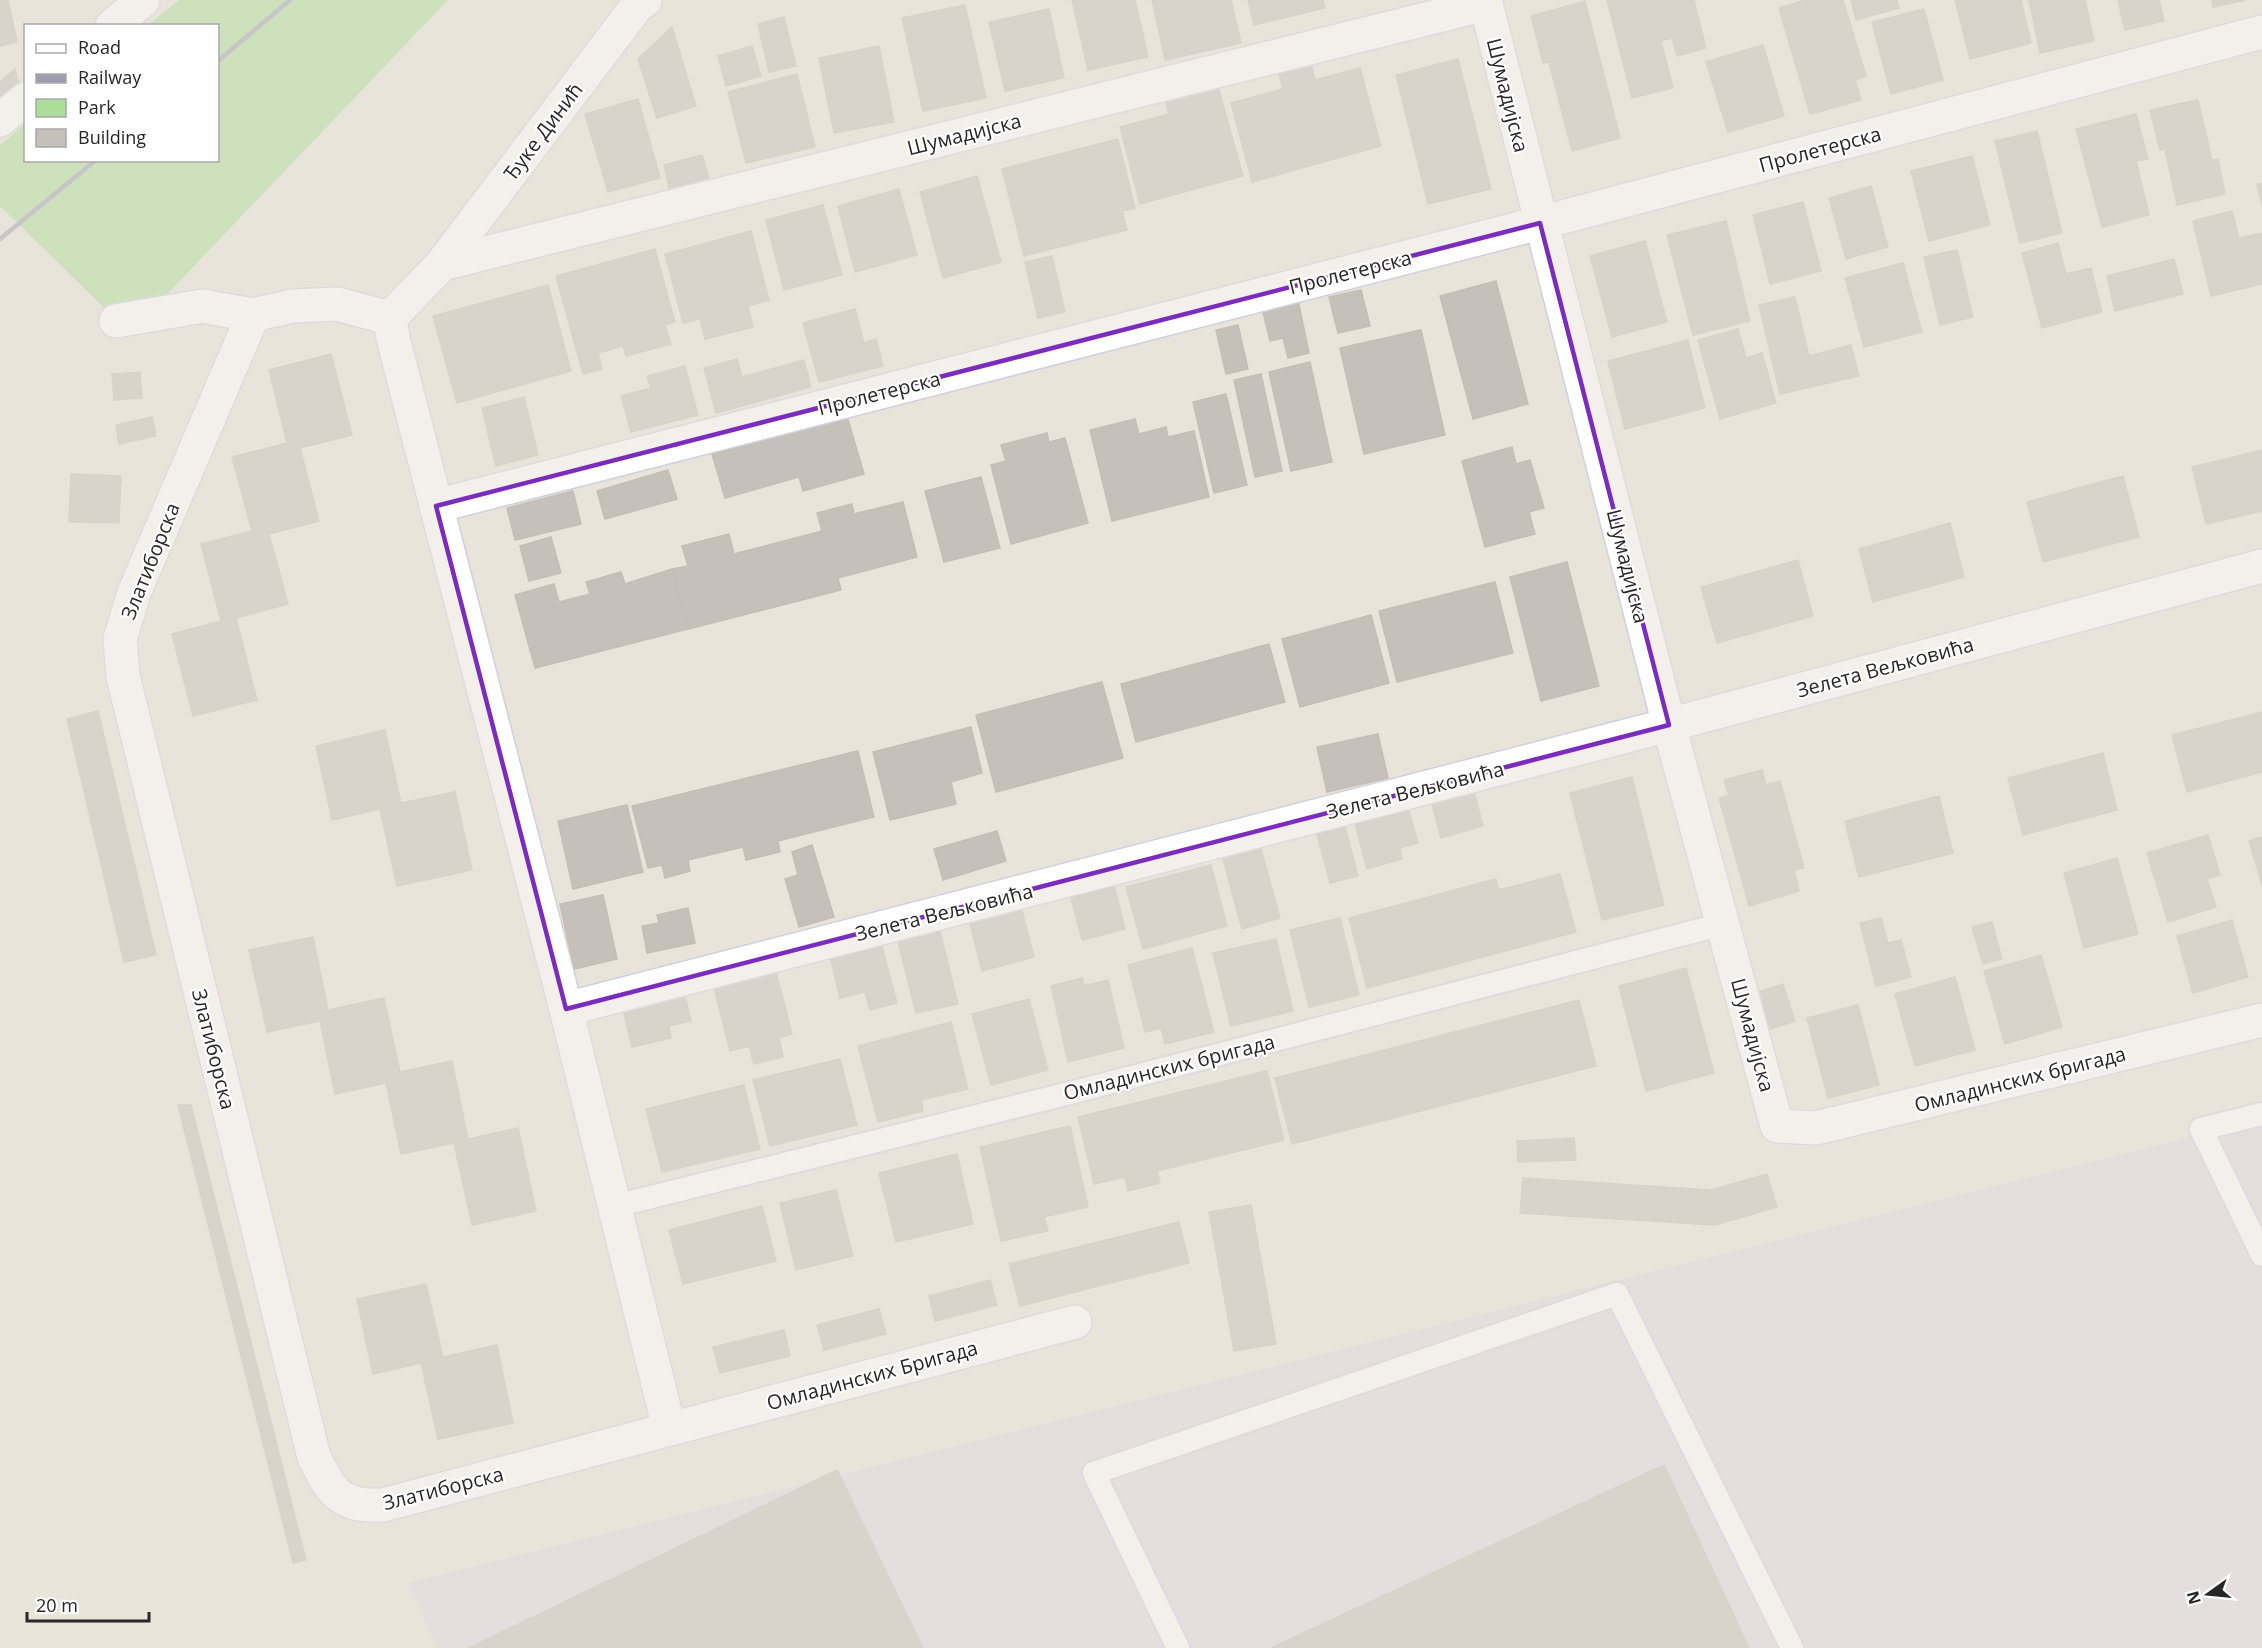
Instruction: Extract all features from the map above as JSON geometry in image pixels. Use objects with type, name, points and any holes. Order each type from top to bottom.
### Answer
[{"type":"street","points":[[114,24],[143,0]]},
{"type":"street","name":"Ђуке Динић","points":[[442,264],[637,6],[645,0]]},
{"type":"street","name":"Шумадијска","points":[[442,264],[1485,2],[1669,725],[1777,1126]]},
{"type":"street","name":"Пролетерска","points":[[436,506],[1540,223],[2262,32]]},
{"type":"street","points":[[0,120],[24,101]]},
{"type":"street","points":[[390,318],[442,264]]},
{"type":"street","points":[[116,321],[202,306],[253,315],[292,306],[337,304],[390,318]]},
{"type":"street","name":"Златиборска","points":[[253,315],[134,593],[120,639],[123,676],[314,1457],[327,1484],[346,1501],[364,1506],[383,1505],[669,1428]]},
{"type":"street","points":[[390,318],[393,338],[566,1009],[669,1428]]},
{"type":"street","name":"Зелета Вељковића","points":[[566,1009],[1669,725],[2262,566]]},
{"type":"street","name":"Омладинских бригада","points":[[1777,1126],[1816,1128],[2262,1020]]},
{"type":"street","name":"Омладинских Бригада","points":[[669,1428],[1075,1322]]},
{"type":"lane","name":"Омладинских бригада","points":[[615,1206],[1074,1092],[1723,924]]},
{"type":"lane","points":[[2262,1114],[2201,1129],[2262,1255]]},
{"type":"lane","points":[[1178,1648],[1094,1473],[1617,1294],[1792,1648]]},
{"type":"highlighted area","points":[[1540,223],[1669,725],[566,1009],[436,506]]},
{"type":"shaded area","points":[[2262,1119],[2262,1648],[438,1648],[407,1583]]},
{"type":"green space","points":[[179,0],[448,0],[130,333],[0,206],[0,145],[24,125],[24,162],[219,162],[219,24],[149,24]]},
{"type":"building","points":[[0,0],[8,0],[17,42],[0,46]]},
{"type":"building","points":[[1072,0],[1135,0],[1148,57],[1088,70]]},
{"type":"building","points":[[1152,0],[1231,0],[1241,43],[1165,60]]},
{"type":"building","points":[[1248,0],[1323,0],[1325,8],[1254,25]]},
{"type":"building","points":[[1607,0],[1694,0],[1706,48],[1677,56],[1672,38],[1661,41],[1673,88],[1632,98]]},
{"type":"building","points":[[1805,0],[1843,0],[1866,76],[1855,80],[1861,100],[1810,114],[1779,8]]},
{"type":"building","points":[[1851,0],[1897,0],[1899,8],[1856,20]]},
{"type":"building","points":[[1955,0],[2021,0],[2031,43],[1970,59]]},
{"type":"building","points":[[2029,0],[2085,0],[2094,41],[2040,53]]},
{"type":"building","points":[[2118,0],[2159,0],[2164,21],[2125,30]]},
{"type":"building","points":[[2212,0],[2246,0],[2213,7]]},
{"type":"building","points":[[1585,1],[1620,138],[1572,151],[1549,62],[1543,63],[1531,16]]},
{"type":"building","points":[[965,5],[986,98],[923,111],[902,18]]},
{"type":"building","points":[[1049,9],[1064,78],[1005,91],[989,22]]},
{"type":"building","points":[[1924,9],[1943,80],[1891,94],[1872,22]]},
{"type":"building","points":[[784,17],[796,66],[769,72],[758,24]]},
{"type":"building","points":[[672,27],[696,106],[657,118],[638,59]]},
{"type":"building","points":[[1763,45],[1784,116],[1728,132],[1706,62]]},
{"type":"building","points":[[752,46],[761,76],[726,86],[718,56]]},
{"type":"building","points":[[879,46],[894,122],[834,133],[819,58]]},
{"type":"building","points":[[1458,59],[1491,189],[1428,204],[1396,75]]},
{"type":"building","points":[[1310,60],[1315,80],[1360,68],[1381,146],[1252,182],[1231,103],[1283,89],[1278,69]]},
{"type":"building","points":[[15,69],[21,92],[0,111],[0,82]]},
{"type":"building","points":[[797,74],[815,147],[746,163],[728,92]]},
{"type":"building","points":[[1217,83],[1243,176],[1140,204],[1120,127],[1169,114],[1164,96]]},
{"type":"building","points":[[638,99],[660,178],[608,192],[585,114]]},
{"type":"building","points":[[2198,100],[2212,160],[2218,159],[2225,194],[2177,205],[2165,149],[2160,150],[2150,110]]},
{"type":"building","points":[[2136,114],[2148,159],[2136,161],[2149,215],[2102,227],[2076,129]]},
{"type":"building","points":[[2037,131],[2062,233],[2020,243],[1995,141]]},
{"type":"building","points":[[1118,139],[1135,208],[1122,211],[1127,230],[1024,256],[1002,169]]},
{"type":"building","points":[[702,155],[709,178],[669,188],[664,165]]},
{"type":"building","points":[[1972,156],[1990,225],[1929,241],[1911,171]]},
{"type":"building","points":[[977,176],[1001,262],[943,278],[920,192]]},
{"type":"building","points":[[2262,183],[2262,205],[2257,185]]},
{"type":"building","points":[[1871,186],[1888,247],[1846,259],[1829,198]]},
{"type":"building","points":[[899,189],[917,255],[855,272],[838,206]]},
{"type":"building","points":[[1803,202],[1821,271],[1770,284],[1753,215]]},
{"type":"building","points":[[823,205],[842,275],[784,290],[766,220]]},
{"type":"building","points":[[2232,211],[2239,238],[2262,233],[2262,284],[2211,296],[2193,221]]},
{"type":"building","points":[[1726,221],[1750,321],[1693,335],[1667,235]]},
{"type":"building","points":[[751,231],[769,300],[748,306],[753,327],[705,339],[700,319],[683,323],[665,254]]},
{"type":"building","points":[[1645,241],[1667,322],[1612,337],[1590,256]]},
{"type":"building","points":[[2058,243],[2066,274],[2091,268],[2102,312],[2042,328],[2022,253]]},
{"type":"building","points":[[655,249],[675,322],[665,325],[671,344],[626,356],[623,346],[598,353],[602,369],[583,374],[556,276]]},
{"type":"building","points":[[1957,250],[1973,317],[1940,325],[1924,257]]},
{"type":"building","points":[[1052,256],[1065,312],[1038,318],[1025,262]]},
{"type":"building","points":[[2174,259],[2183,294],[2115,311],[2107,276]]},
{"type":"building","points":[[1903,263],[1922,332],[1864,347],[1845,278]]},
{"type":"building","points":[[1496,281],[1528,404],[1473,419],[1440,296]]},
{"type":"building","points":[[548,285],[571,371],[457,403],[433,316]]},
{"type":"building","points":[[1361,290],[1370,326],[1338,333],[1329,297]]},
{"type":"building","points":[[1795,297],[1809,356],[1851,345],[1859,376],[1780,394],[1759,305]]},
{"type":"building","points":[[1298,300],[1309,353],[1288,358],[1283,338],[1270,341],[1262,308]]},
{"type":"building","points":[[855,309],[864,343],[876,339],[883,366],[819,382],[803,323]]},
{"type":"building","points":[[1238,325],[1248,369],[1226,374],[1216,330]]},
{"type":"building","points":[[1738,329],[1746,358],[1762,353],[1776,403],[1720,419],[1698,340]]},
{"type":"building","points":[[1421,330],[1445,435],[1364,454],[1340,348]]},
{"type":"building","points":[[1688,340],[1705,408],[1625,429],[1608,361]]},
{"type":"building","points":[[331,354],[352,435],[300,448],[319,521],[269,534],[288,604],[236,618],[257,700],[193,716],[172,634],[221,621],[201,544],[252,531],[232,457],[287,443],[269,370]]},
{"type":"building","points":[[737,359],[742,377],[804,360],[811,387],[716,413],[704,368]]},
{"type":"building","points":[[1310,362],[1332,462],[1291,471],[1269,372]]},
{"type":"building","points":[[685,366],[698,415],[631,432],[621,396],[651,388],[647,376]]},
{"type":"building","points":[[140,372],[142,398],[114,400],[112,374]]},
{"type":"building","points":[[1261,374],[1282,471],[1255,477],[1234,380]]},
{"type":"building","points":[[1226,394],[1247,485],[1214,493],[1193,402]]},
{"type":"building","points":[[524,397],[538,455],[496,466],[482,408]]},
{"type":"building","points":[[847,416],[864,474],[803,491],[799,477],[725,498],[712,454]]},
{"type":"building","points":[[152,417],[156,436],[119,444],[116,425]]},
{"type":"building","points":[[1135,419],[1139,434],[1166,427],[1168,437],[1194,431],[1209,497],[1112,521],[1090,430]]},
{"type":"building","points":[[1047,433],[1049,442],[1065,438],[1088,523],[1011,544],[991,465],[1006,461],[1001,445]]},
{"type":"building","points":[[1512,447],[1516,464],[1530,460],[1544,508],[1529,512],[1535,534],[1485,547],[1462,461]]},
{"type":"building","points":[[2262,450],[2262,511],[2206,524],[2192,467]]},
{"type":"building","points":[[668,470],[677,499],[605,519],[597,491]]},
{"type":"building","points":[[71,474],[121,476],[119,523],[69,522]]},
{"type":"building","points":[[2123,476],[2139,537],[2043,562],[2027,502]]},
{"type":"building","points":[[981,477],[1000,548],[944,562],[925,491]]},
{"type":"building","points":[[573,491],[581,524],[515,540],[507,508]]},
{"type":"building","points":[[903,502],[917,557],[838,578],[841,590],[688,629],[672,569],[688,566],[682,546],[729,534],[734,554],[822,531],[817,513],[852,504],[854,514]]},
{"type":"building","points":[[1950,523],[1964,577],[1873,602],[1859,549]]},
{"type":"building","points":[[551,537],[561,573],[529,581],[520,546]]},
{"type":"building","points":[[1798,560],[1813,616],[1717,643],[1701,587]]},
{"type":"building","points":[[1567,562],[1599,686],[1541,701],[1510,577]]},
{"type":"building","points":[[672,569],[688,629],[535,668],[515,595],[554,584],[559,602],[590,594],[586,582],[621,572],[625,584]]},
{"type":"building","points":[[1495,582],[1513,653],[1397,682],[1379,611]]},
{"type":"building","points":[[1371,615],[1389,683],[1300,707],[1282,639]]},
{"type":"building","points":[[1269,644],[1285,702],[1136,742],[1121,684]]},
{"type":"building","points":[[1102,682],[1123,758],[996,792],[976,715]]},
{"type":"building","points":[[98,711],[156,955],[124,962],[67,719]]},
{"type":"building","points":[[2262,712],[2262,772],[2187,792],[2172,735]]},
{"type":"building","points":[[971,727],[982,773],[951,782],[956,804],[890,820],[873,752]]},
{"type":"building","points":[[385,730],[401,803],[455,792],[472,870],[397,886],[380,809],[332,820],[316,746]]},
{"type":"building","points":[[1378,734],[1388,778],[1327,792],[1317,747]]},
{"type":"building","points":[[858,751],[874,817],[778,841],[780,852],[746,860],[743,847],[688,860],[690,871],[665,878],[662,865],[648,868],[632,806]]},
{"type":"building","points":[[2103,753],[2117,810],[2023,835],[2008,778]]},
{"type":"building","points":[[1762,770],[1766,785],[1780,781],[1804,868],[1794,870],[1799,891],[1749,906],[1719,798],[1729,795],[1724,780]]},
{"type":"building","points":[[1632,777],[1664,905],[1602,920],[1570,793]]},
{"type":"building","points":[[1474,792],[1483,826],[1441,838],[1432,804]]},
{"type":"building","points":[[1939,796],[1953,853],[1859,877],[1845,821]]},
{"type":"building","points":[[1407,804],[1418,843],[1400,848],[1402,859],[1367,869],[1354,819]]},
{"type":"building","points":[[627,805],[643,872],[573,889],[558,821]]},
{"type":"building","points":[[1344,823],[1358,876],[1330,883],[1316,831]]},
{"type":"building","points":[[997,831],[1006,861],[943,880],[934,849]]},
{"type":"building","points":[[2208,835],[2220,875],[2207,879],[2216,907],[2168,922],[2147,853]]},
{"type":"building","points":[[2262,837],[2262,885],[2249,841]]},
{"type":"building","points":[[812,845],[834,917],[799,927],[785,879],[798,875],[792,852]]},
{"type":"building","points":[[1261,849],[1280,918],[1242,929],[1223,859]]},
{"type":"building","points":[[2117,858],[2138,934],[2084,948],[2064,873]]},
{"type":"building","points":[[1211,865],[1227,926],[1143,949],[1126,887]]},
{"type":"building","points":[[1560,874],[1576,932],[1367,988],[1349,918],[1496,879],[1499,890]]},
{"type":"building","points":[[1114,885],[1125,929],[1082,940],[1071,897]]},
{"type":"building","points":[[603,895],[617,959],[574,969],[560,904]]},
{"type":"building","points":[[1021,907],[1034,957],[982,971],[969,920]]},
{"type":"building","points":[[688,908],[695,943],[647,953],[642,926],[659,923],[657,915]]},
{"type":"building","points":[[1340,918],[1359,995],[1309,1007],[1290,930]]},
{"type":"building","points":[[1881,918],[1888,943],[1901,940],[1911,977],[1876,986],[1860,923]]},
{"type":"building","points":[[2232,920],[2248,977],[2193,993],[2177,936]]},
{"type":"building","points":[[1992,922],[2002,959],[1983,964],[1972,927]]},
{"type":"building","points":[[939,927],[958,1004],[916,1013],[897,937]]},
{"type":"building","points":[[313,937],[328,1010],[384,998],[400,1072],[452,1061],[468,1139],[518,1128],[536,1211],[472,1225],[454,1143],[401,1154],[386,1083],[335,1094],[320,1021],[267,1032],[249,950]]},
{"type":"building","points":[[1276,939],[1293,1011],[1231,1026],[1213,953]]},
{"type":"building","points":[[881,943],[897,1003],[870,1010],[865,992],[840,998],[830,956]]},
{"type":"building","points":[[1192,948],[1214,1032],[1165,1044],[1161,1028],[1145,1032],[1128,965]]},
{"type":"building","points":[[2041,955],[2062,1027],[2005,1044],[1984,971]]},
{"type":"building","points":[[775,968],[792,1034],[779,1038],[783,1057],[754,1064],[749,1046],[730,1051],[713,984]]},
{"type":"building","points":[[1686,968],[1714,1073],[1646,1091],[1619,986]]},
{"type":"building","points":[[1955,977],[1975,1050],[1915,1066],[1895,994]]},
{"type":"building","points":[[1082,978],[1084,986],[1108,980],[1124,1048],[1068,1062],[1051,986]]},
{"type":"building","points":[[1783,984],[1795,1021],[1770,1029],[1758,992]]},
{"type":"building","points":[[685,996],[691,1021],[669,1026],[671,1038],[632,1047],[623,1010]]},
{"type":"building","points":[[1029,999],[1048,1070],[991,1085],[972,1014]]},
{"type":"building","points":[[1579,1000],[1596,1066],[1292,1144],[1275,1078]]},
{"type":"building","points":[[1858,1005],[1879,1085],[1828,1098],[1807,1018]]},
{"type":"building","points":[[951,1022],[968,1089],[921,1100],[923,1111],[878,1122],[858,1046]]},
{"type":"building","points":[[840,1059],[857,1125],[770,1146],[753,1080]]},
{"type":"building","points":[[1267,1071],[1284,1140],[1157,1171],[1160,1183],[1128,1191],[1125,1177],[1094,1184],[1078,1117]]},
{"type":"building","points":[[744,1085],[760,1149],[662,1172],[646,1109]]},
{"type":"building","points":[[178,1105],[191,1105],[306,1560],[293,1563]]},
{"type":"building","points":[[1070,1126],[1088,1207],[1044,1217],[1048,1231],[1001,1241],[980,1147]]},
{"type":"building","points":[[1574,1138],[1576,1160],[1518,1162],[1517,1141]]},
{"type":"building","points":[[957,1154],[973,1224],[896,1242],[879,1173]]},
{"type":"building","points":[[1767,1174],[1777,1207],[1715,1225],[1520,1213],[1523,1178],[1711,1190]]},
{"type":"building","points":[[836,1190],[853,1256],[796,1270],[780,1203]]},
{"type":"building","points":[[1251,1205],[1276,1344],[1234,1351],[1209,1212]]},
{"type":"building","points":[[762,1206],[776,1261],[683,1284],[669,1230]]},
{"type":"building","points":[[1179,1222],[1189,1263],[1020,1306],[1009,1264]]},
{"type":"building","points":[[990,1280],[997,1305],[935,1321],[929,1296]]},
{"type":"building","points":[[426,1284],[443,1357],[497,1345],[513,1423],[438,1439],[421,1363],[373,1374],[357,1299]]},
{"type":"building","points":[[879,1309],[886,1334],[824,1350],[817,1325]]},
{"type":"building","points":[[784,1330],[790,1356],[720,1373],[713,1347]]},
{"type":"building","points":[[1664,1465],[1749,1648],[1271,1648]]},
{"type":"building","points":[[837,1470],[923,1648],[469,1648]]},
{"type":"railway","points":[[219,60],[290,0]]},
{"type":"railway","points":[[0,239],[94,162]]}]
